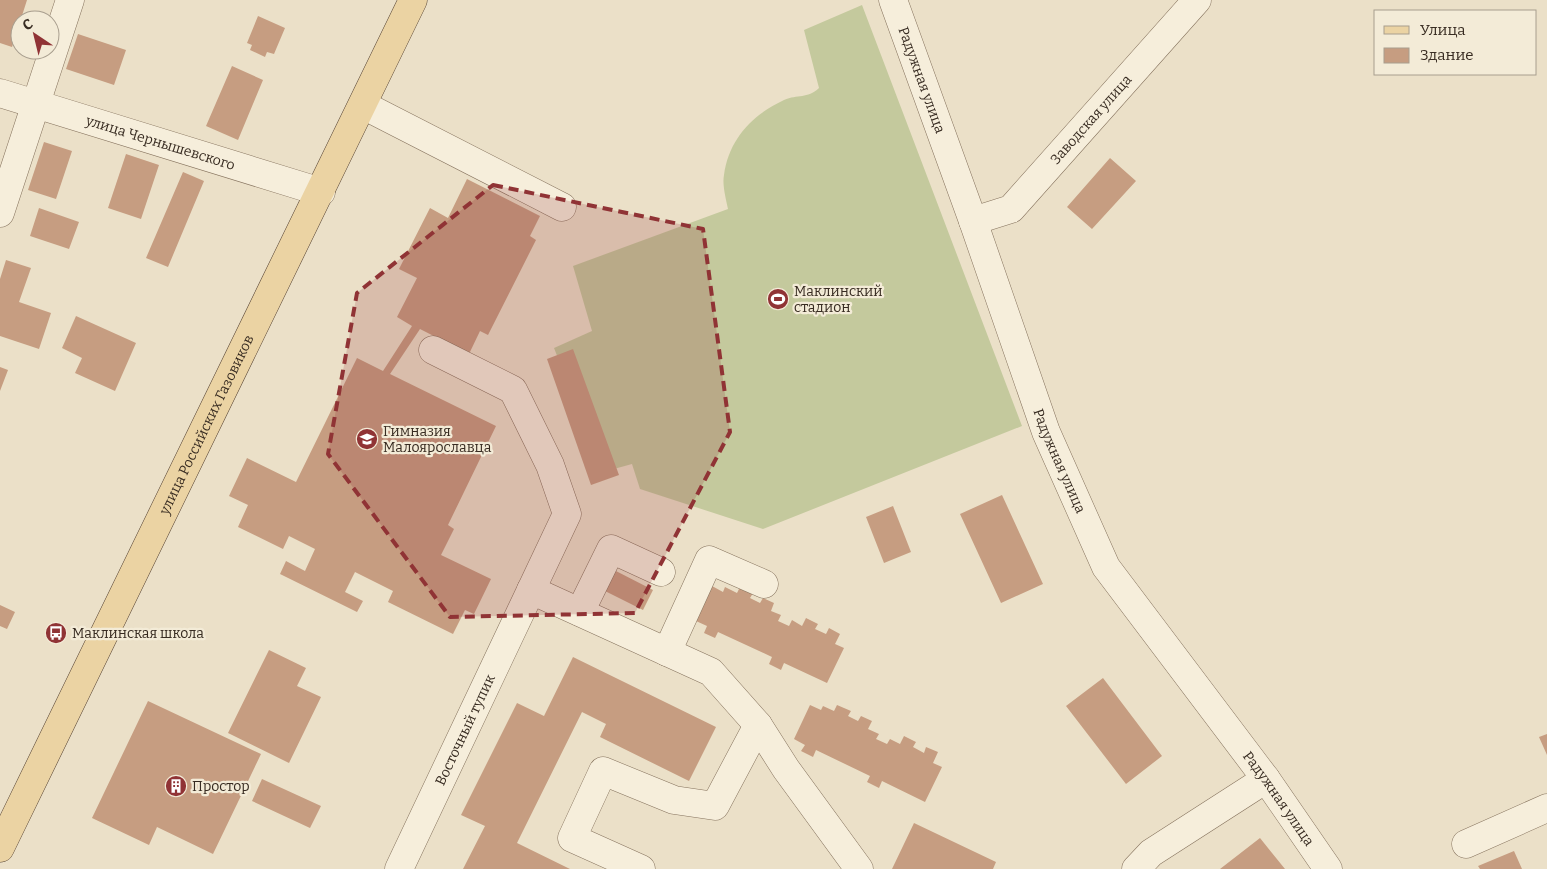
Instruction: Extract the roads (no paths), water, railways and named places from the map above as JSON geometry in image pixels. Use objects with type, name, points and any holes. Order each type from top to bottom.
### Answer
[{"type":"main road","name":"улица Российских Газовиков","points":[[0,848],[413,0]]},
{"type":"street","points":[[0,214],[70,0]]},
{"type":"street","name":"Радужная улица","points":[[893,0],[974,220],[1046,432],[1106,567],[1266,779],[1328,869]]},
{"type":"street","name":"Заводская улица","points":[[974,220],[1011,209],[1197,0]]},
{"type":"street","name":"улица Чернышевского","points":[[0,93],[321,192]]},
{"type":"street","points":[[363,105],[562,207]]},
{"type":"street","name":"Восточный тупик","points":[[399,869],[566,514],[550,465],[513,390],[433,350]]},
{"type":"street","points":[[580,612],[611,549],[661,572]]},
{"type":"street","points":[[667,652],[709,560],[764,584]]},
{"type":"street","points":[[531,590],[710,672],[758,725],[786,769],[860,869]]},
{"type":"street","points":[[641,869],[572,838],[603,771],[674,800],[715,806],[758,725]]},
{"type":"street","points":[[1136,869],[1151,853],[1266,779]]},
{"type":"street","points":[[1466,844],[1547,808]]},
{"type":"place","name":"Маклинский стадион","points":[[778,299]]},
{"type":"place","name":"Гимназия Малоярославца","points":[[367,439]]},
{"type":"place","name":"Маклинская школа","points":[[56,633]]},
{"type":"place","name":"Простор","points":[[176,786]]}]
